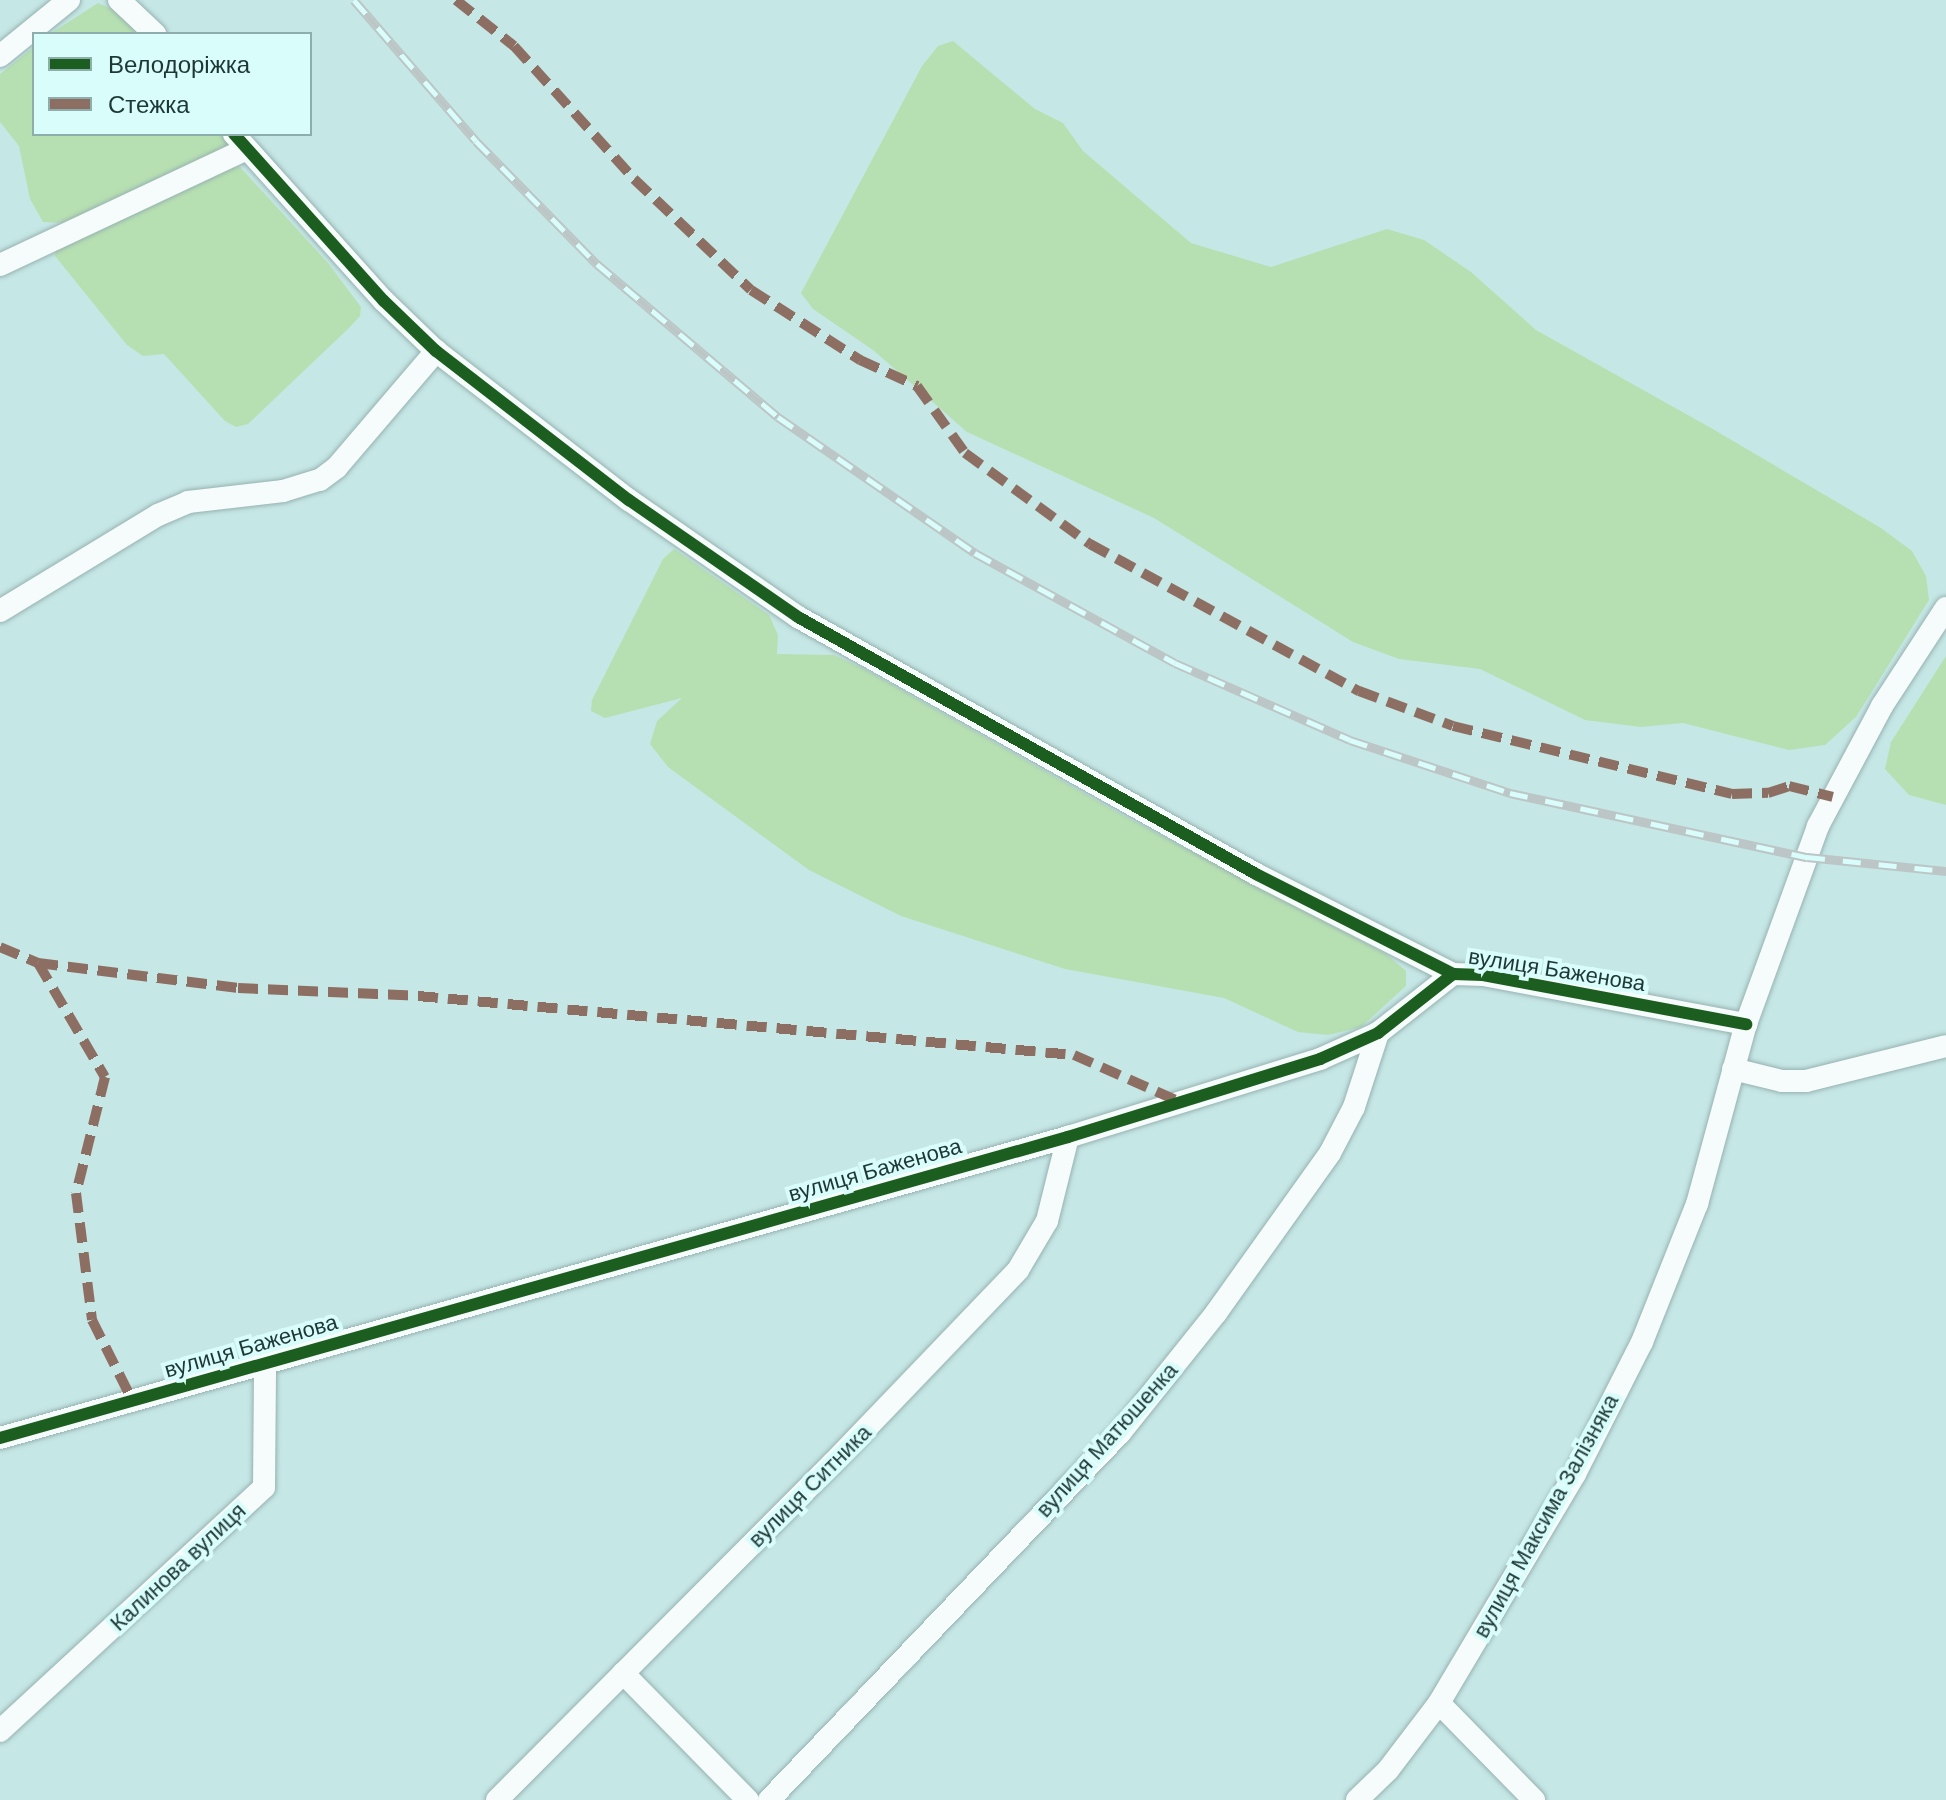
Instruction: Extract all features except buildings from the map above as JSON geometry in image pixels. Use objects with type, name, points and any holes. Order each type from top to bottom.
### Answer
[{"type":"street","points":[[0,56],[69,0]]},
{"type":"street","points":[[119,0],[153,32]]},
{"type":"street","points":[[0,265],[240,142],[384,301],[436,351],[629,500],[798,617],[1256,874],[1453,974]]},
{"type":"street","points":[[0,611],[158,515],[188,502],[283,491],[320,480],[337,467],[436,351]]},
{"type":"street","name":"вулиця Максима Залізняка","points":[[1357,1800],[1388,1770],[1439,1703],[1575,1474],[1642,1342],[1697,1204],[1746,1024],[1818,826],[1882,706],[1946,608]]},
{"type":"street","name":"вулиця Баженова","points":[[0,1438],[1068,1137],[1320,1059],[1378,1033],[1453,974],[1483,975],[1746,1024]]},
{"type":"street","name":"вулиця Матюшенка","points":[[769,1800],[1120,1433],[1216,1313],[1330,1153],[1358,1097],[1378,1033]]},
{"type":"street","points":[[1733,1069],[1782,1081],[1806,1081],[1946,1046]]},
{"type":"street","name":"вулиця Ситника","points":[[497,1800],[833,1463],[1018,1270],[1047,1221],[1068,1137]]},
{"type":"street","name":"Калинова вулиця","points":[[0,1731],[264,1487],[265,1362]]},
{"type":"street","points":[[623,1673],[748,1800]]},
{"type":"street","points":[[1439,1703],[1534,1800]]},
{"type":"green space","points":[[98,3],[112,9],[139,32],[53,32]]},
{"type":"green space","points":[[953,41],[1035,109],[1063,123],[1083,151],[1191,243],[1271,267],[1387,229],[1424,240],[1471,272],[1536,330],[1711,428],[1881,528],[1912,551],[1926,576],[1929,600],[1856,717],[1825,745],[1789,750],[1683,723],[1641,727],[1585,720],[1480,669],[1399,659],[1353,642],[1154,518],[967,432],[873,350],[813,309],[801,293],[922,66],[938,46]]},
{"type":"green space","points":[[32,49],[32,136],[227,136],[229,143],[223,149],[66,223],[43,222],[30,199],[19,146],[0,122],[0,74]]},
{"type":"green space","points":[[240,167],[328,263],[361,307],[360,316],[350,327],[248,424],[236,427],[225,421],[164,354],[143,356],[127,345],[55,256],[56,248],[223,168]]},
{"type":"green space","points":[[674,549],[769,615],[778,635],[777,654],[834,655],[864,669],[1124,816],[1386,954],[1406,971],[1406,986],[1361,1027],[1328,1035],[1298,1032],[1224,998],[1065,969],[901,916],[809,870],[668,767],[650,744],[657,721],[682,698],[605,718],[591,711],[592,700],[663,559]]},
{"type":"green space","points":[[1946,656],[1946,805],[1909,795],[1885,769],[1891,742]]},
{"type":"railway","points":[[354,0],[476,141],[597,264],[778,417],[975,553],[1175,663],[1350,740],[1510,793],[1807,857],[1946,871]]},
{"type":"marked path","points":[[456,0],[514,46],[634,179],[751,290],[860,360],[917,386],[965,453],[1090,544],[1359,691],[1453,726],[1732,794],[1768,793],[1789,786],[1833,797]]},
{"type":"marked path","points":[[0,947],[38,963],[105,1077],[76,1193],[92,1320],[132,1400]]},
{"type":"marked path","points":[[38,963],[238,988],[418,996],[1074,1055],[1178,1101]]},
{"type":"cycle path","points":[[236,136],[384,301],[436,351],[629,500],[798,617],[1256,874],[1453,974]]},
{"type":"cycle path","points":[[0,1438],[1068,1137],[1320,1059],[1378,1033],[1453,974],[1483,975],[1746,1024]]}]
